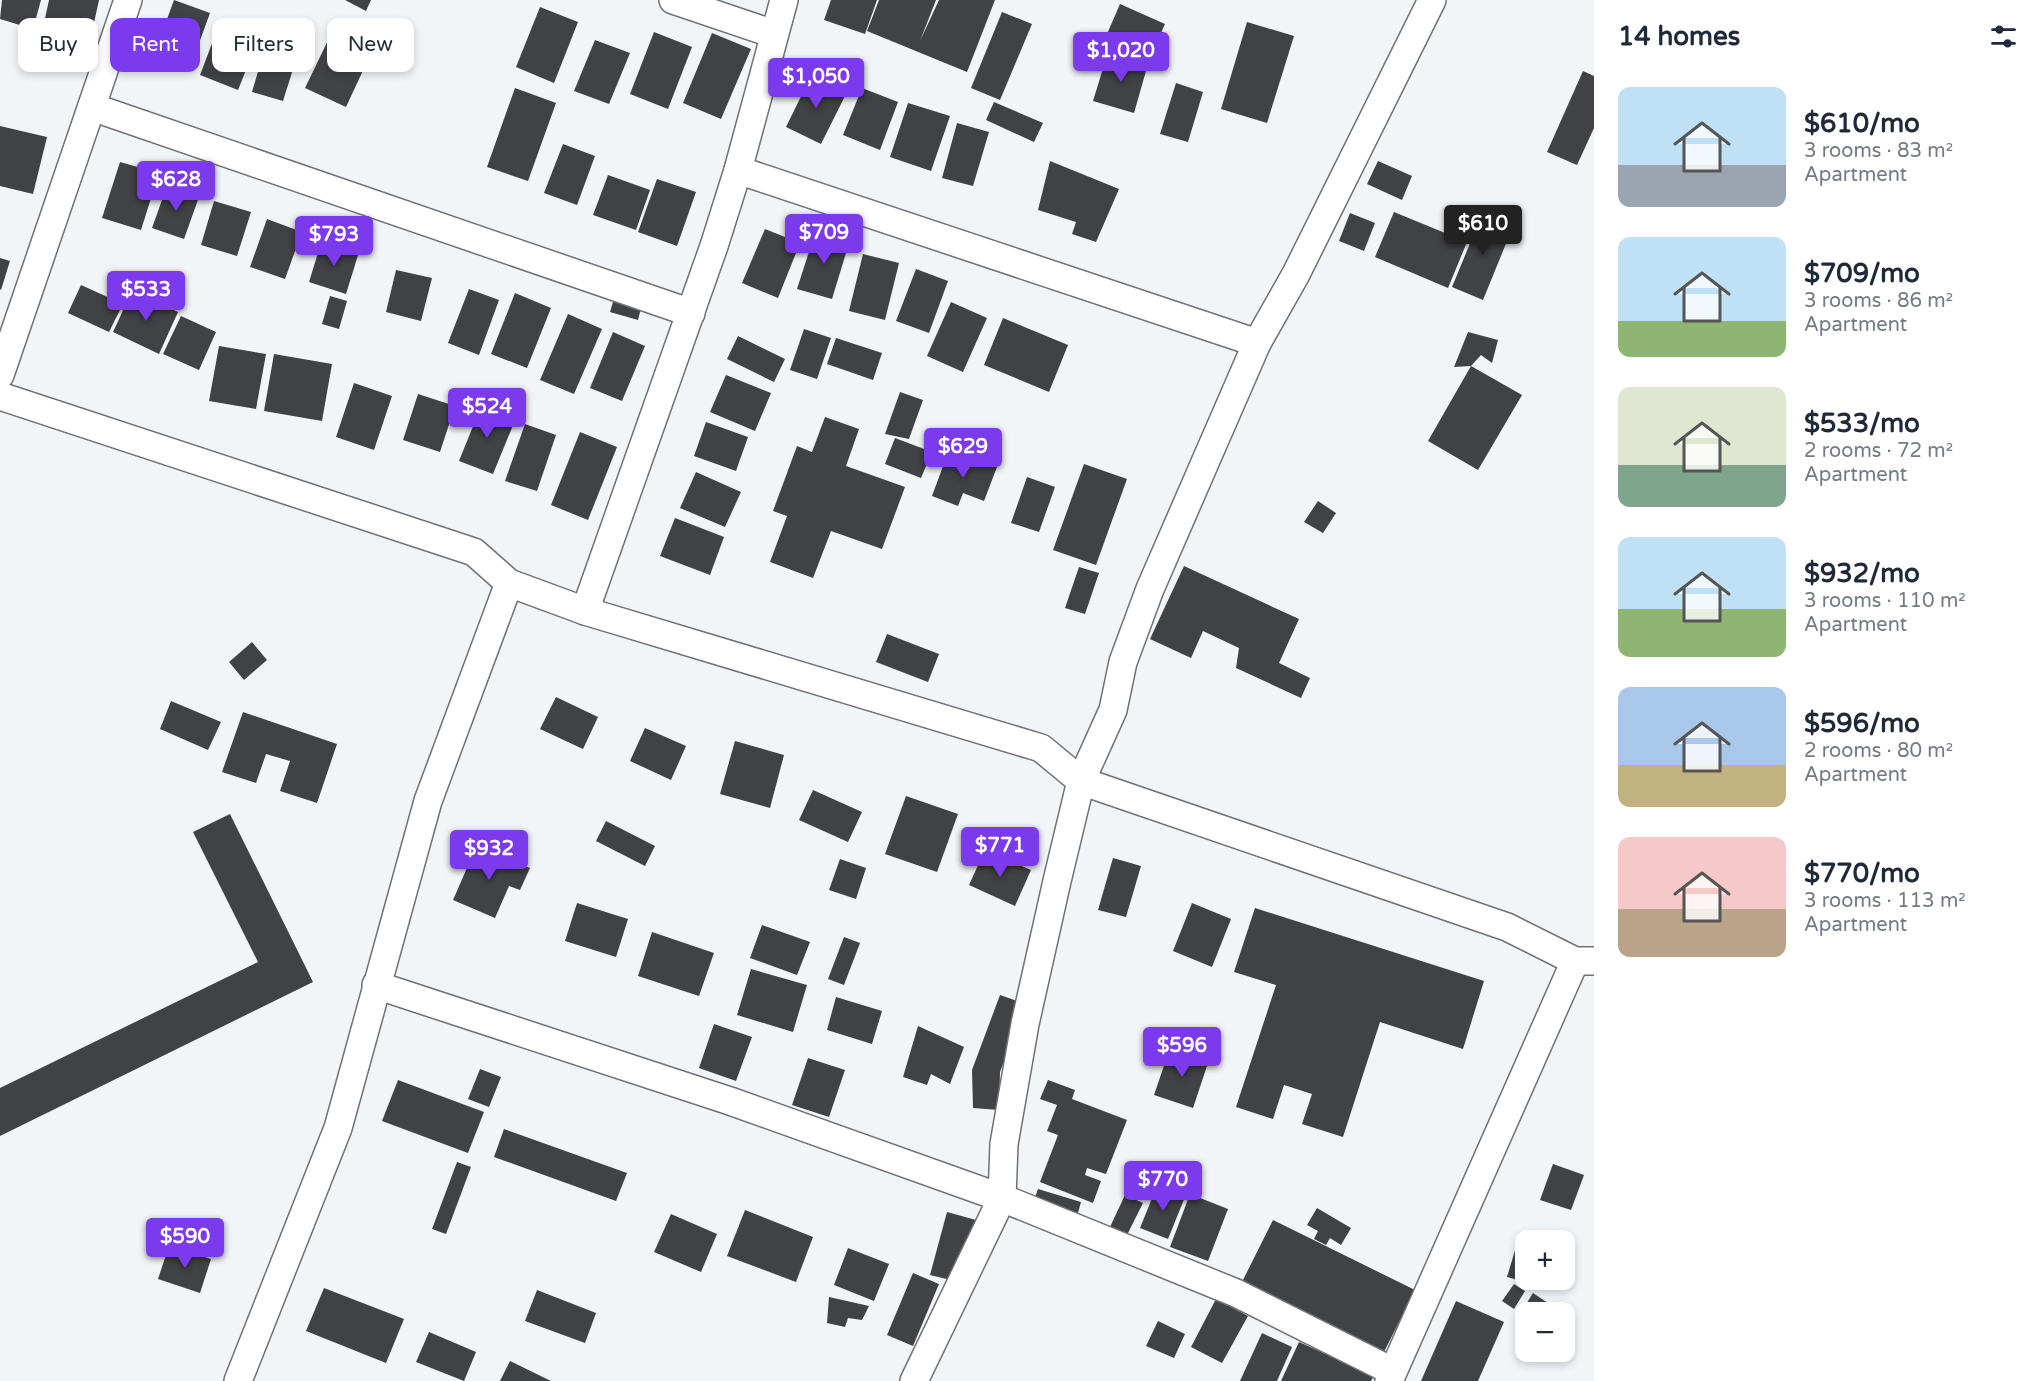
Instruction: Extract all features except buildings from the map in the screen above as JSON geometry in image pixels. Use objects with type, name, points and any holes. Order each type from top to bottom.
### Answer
[{"type":"street","points":[[0,375],[128,0]]},
{"type":"street","points":[[673,0],[774,34]]},
{"type":"street","points":[[585,610],[692,314],[738,170],[784,0]]},
{"type":"street","points":[[914,1381],[1002,1198],[1004,1144],[1025,1024],[1081,780],[1113,710],[1122,662],[1150,589],[1257,344],[1296,274],[1432,0]]},
{"type":"street","points":[[92,107],[692,314]]},
{"type":"street","points":[[738,170],[1257,344]]},
{"type":"street","points":[[0,396],[474,552],[509,583],[585,610],[1041,748],[1081,780],[1507,927],[1584,961],[1391,1376],[1236,1293],[1002,1198],[730,1101],[376,985]]},
{"type":"street","points":[[240,1380],[338,1128],[428,801],[509,583]]}]
